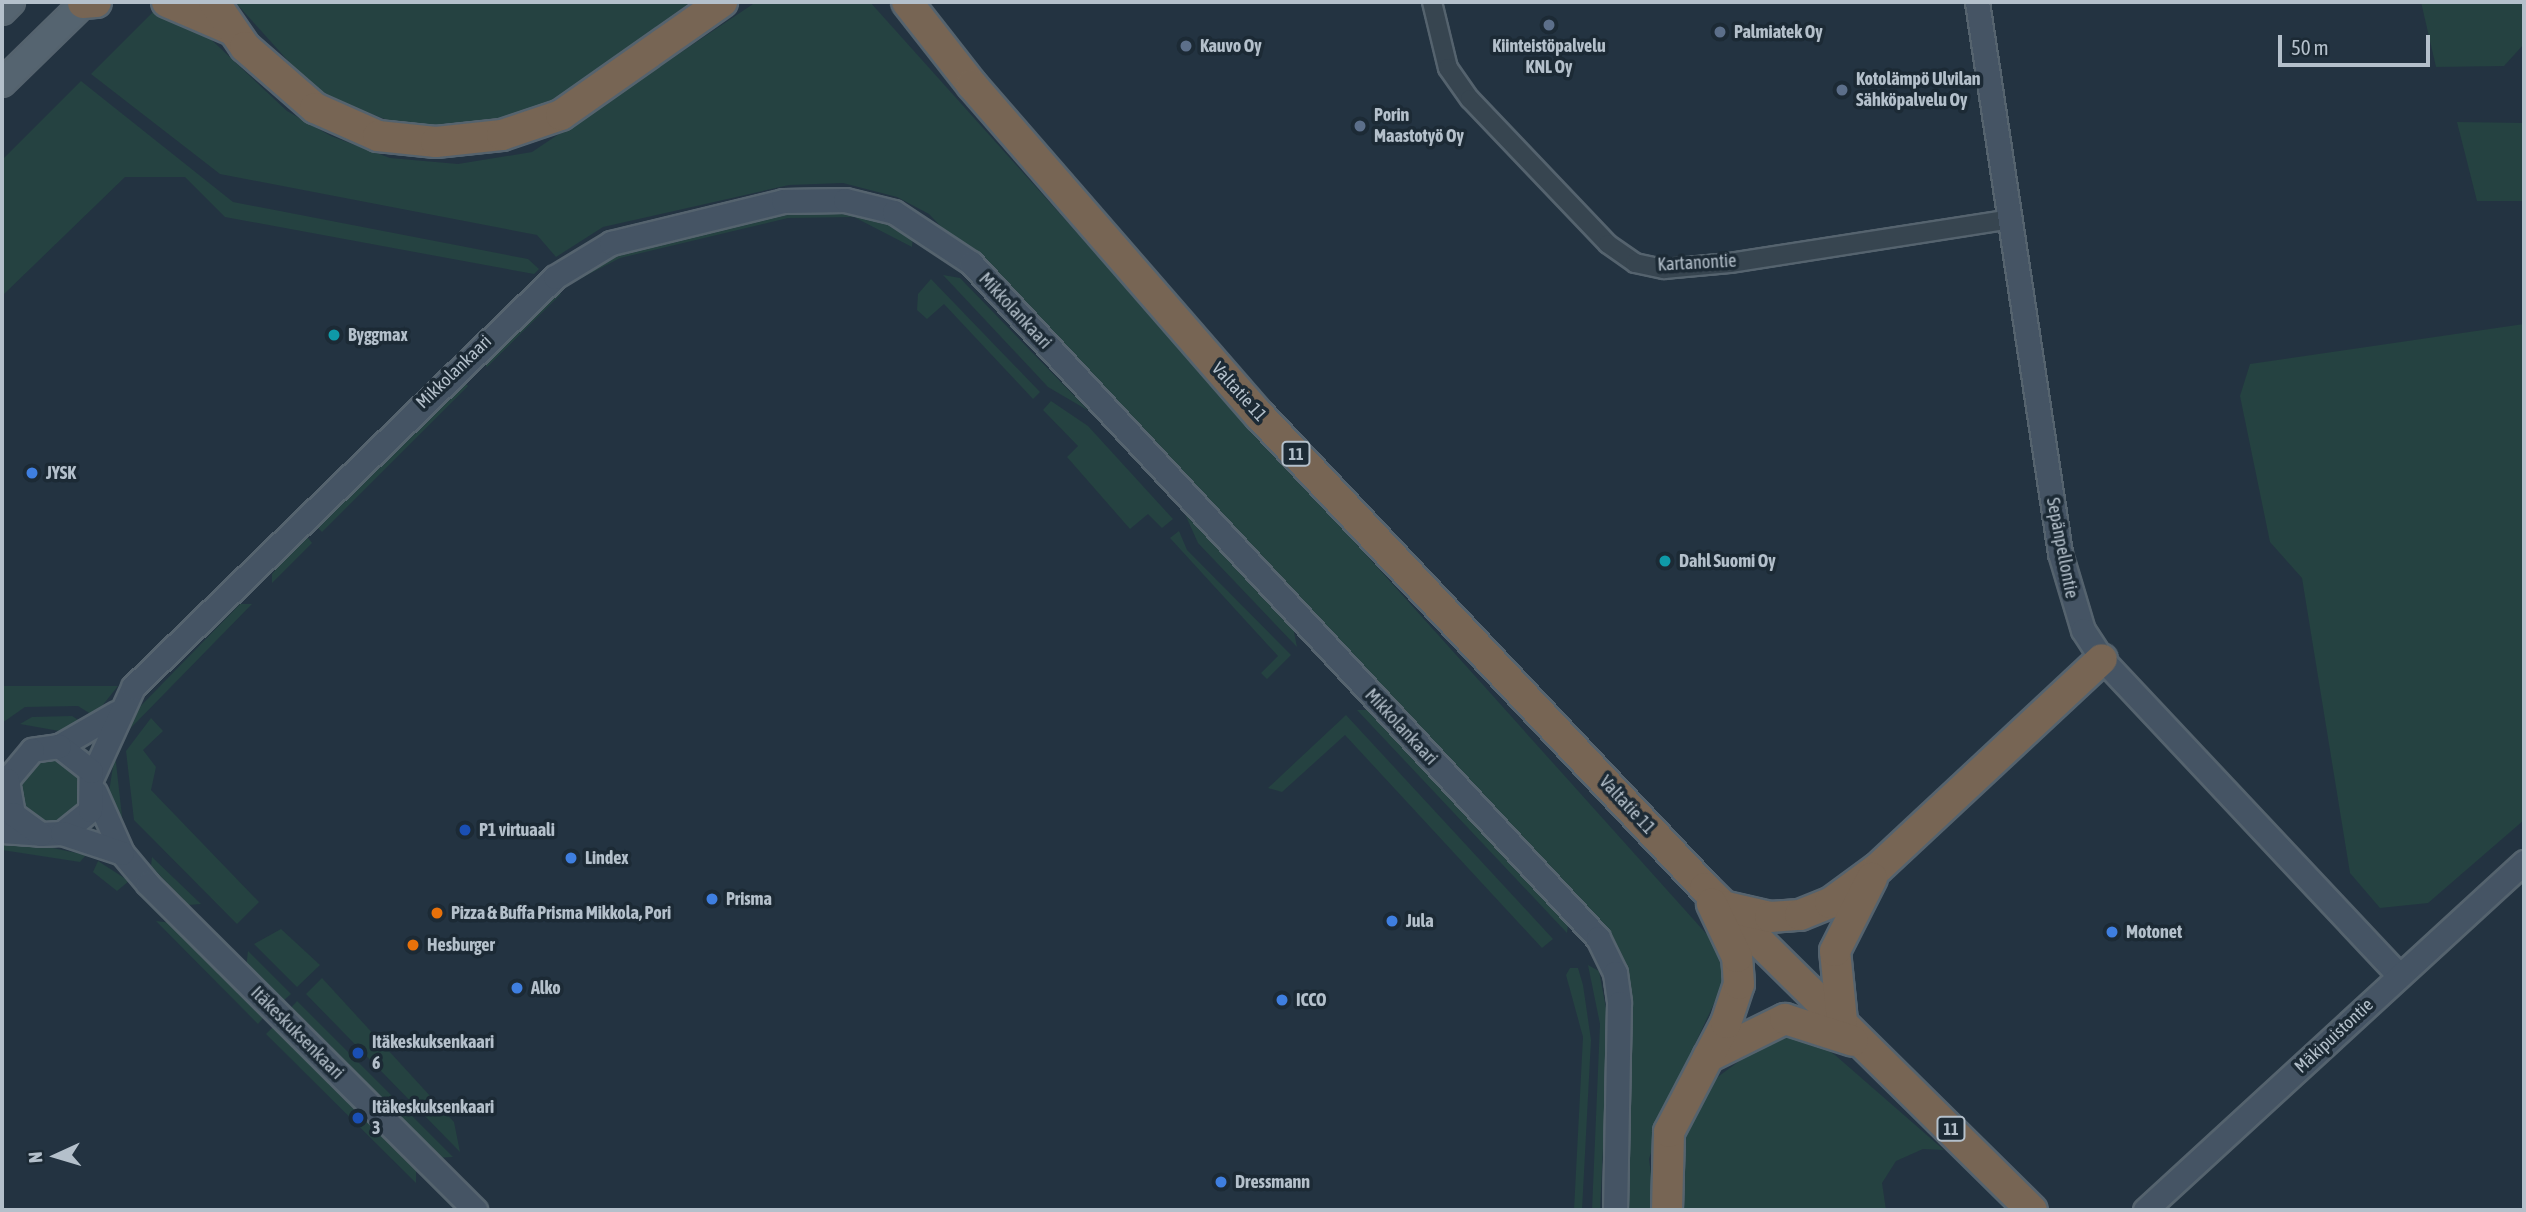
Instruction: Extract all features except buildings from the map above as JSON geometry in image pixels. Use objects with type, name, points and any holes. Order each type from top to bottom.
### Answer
[{"type":"highway","points":[[167,2],[232,30]]},
{"type":"highway","points":[[214,2],[232,30],[315,108],[378,136],[436,142],[502,135],[562,115],[722,2]]},
{"type":"highway","name":"Valtatie 11","points":[[907,2],[972,85],[1260,416],[1714,897],[1842,1021]]},
{"type":"highway","points":[[1714,897],[1770,916],[1800,915],[1878,868],[2102,659]]},
{"type":"highway","points":[[1842,1021],[1835,951],[1878,868]]},
{"type":"highway","points":[[1667,1210],[1669,1132],[1735,1001],[1738,968],[1714,897]]},
{"type":"highway","points":[[1708,1057],[1785,1019],[1801,1020],[1869,1048]]},
{"type":"highway","name":"11","points":[[1842,1021],[2032,1210]]},
{"type":"main road","points":[[2,11],[11,2]]},
{"type":"main road","points":[[2,83],[88,2]]},
{"type":"street","name":"Kartanontie","points":[[1432,2],[1448,68],[1470,99],[1608,244],[1635,263],[1664,269],[1730,262],[2011,219]]},
{"type":"street","name":"Sepänpellontie","points":[[1977,2],[2068,594],[2102,659],[2399,975]]},
{"type":"street","name":"Mikkolankaari","points":[[94,784],[116,713],[132,687],[555,277],[611,243],[783,201],[845,200],[894,212],[971,262],[1598,938],[1615,973],[1619,1003],[1615,1210]]},
{"type":"street","name":"Mikkolankaari","points":[[59,746],[116,713]]},
{"type":"street","points":[[59,746],[78,755],[94,784],[79,825],[51,833],[13,814],[5,783],[32,750],[59,746]]},
{"type":"street","name":"Itäkeskuksenkaari","points":[[94,784],[122,853],[475,1210]]},
{"type":"street","name":"Itäkeskuksenkaari","points":[[2,831],[51,833],[122,853]]},
{"type":"street","name":"Mäkipuistontie","points":[[2145,1210],[2524,862]]},
{"type":"green space","points":[[235,2],[691,2],[554,101],[500,121],[408,128],[317,93]]},
{"type":"green space","points":[[756,2],[870,2],[1720,949],[1726,978],[1664,1110],[1649,1159],[1656,1210],[1627,1210],[1630,1001],[1626,972],[1608,931],[929,214],[897,197],[843,183],[789,185],[603,227],[556,257],[537,235],[220,174],[91,74],[157,8],[201,30],[287,111],[331,136],[390,158],[458,164],[532,152]]},
{"type":"green space","points":[[2421,2],[2524,2],[2524,44],[2504,66],[2436,67]]},
{"type":"green space","points":[[81,81],[233,202],[528,259],[539,269],[534,274],[225,217],[185,177],[125,177],[2,296],[2,160]]},
{"type":"green space","points":[[2457,122],[2524,123],[2524,201],[2477,201]]},
{"type":"green space","points":[[821,206],[876,213],[913,233],[912,247],[854,217],[788,218],[620,258],[570,284],[565,279],[613,252]]},
{"type":"green space","points":[[943,275],[960,278],[1089,411],[1048,387]]},
{"type":"green space","points":[[931,279],[1040,392],[1033,399],[944,304],[927,319],[917,310],[918,294]]},
{"type":"green space","points":[[555,289],[561,294],[487,367],[482,361]]},
{"type":"green space","points":[[2524,324],[2524,820],[2428,903],[2380,908],[2350,873],[2302,578],[2270,542],[2240,396],[2250,364]]},
{"type":"green space","points":[[463,381],[468,386],[322,532],[317,527]]},
{"type":"green space","points":[[1051,401],[1088,426],[1173,519],[1162,528],[1148,514],[1130,529],[1067,457],[1078,446],[1043,410]]},
{"type":"green space","points":[[1185,514],[1293,627],[1297,647],[1198,543]]},
{"type":"green space","points":[[1179,531],[1187,550],[1291,655],[1267,679],[1261,673],[1278,656],[1170,538]]},
{"type":"green space","points":[[306,535],[312,543],[272,583],[272,574]]},
{"type":"green space","points":[[240,604],[252,604],[121,738],[126,721]]},
{"type":"green space","points":[[2,686],[118,686],[94,716],[78,706],[25,707],[2,723]]},
{"type":"green space","points":[[1357,710],[1371,710],[1569,916],[1567,933]]},
{"type":"green space","points":[[1346,715],[1553,939],[1542,948],[1345,735],[1282,792],[1268,788]]},
{"type":"green space","points":[[72,716],[80,721],[65,732],[20,724],[32,717]]},
{"type":"green space","points":[[151,718],[163,731],[143,750],[156,767],[151,790],[259,902],[237,924],[134,820],[126,751]]},
{"type":"green space","points":[[115,754],[123,825],[108,798]]},
{"type":"green space","points":[[52,759],[74,768],[83,790],[74,812],[52,821],[30,812],[21,790],[30,768]]},
{"type":"green space","points":[[20,841],[86,855],[80,862],[2,850],[2,842]]},
{"type":"green space","points":[[152,857],[201,904],[188,905],[151,866]]},
{"type":"green space","points":[[98,861],[129,881],[117,891],[93,872]]},
{"type":"green space","points":[[156,921],[172,923],[264,1017],[258,1024]]},
{"type":"green space","points":[[281,929],[320,965],[297,987],[254,944]]},
{"type":"green space","points":[[248,951],[291,994],[282,1002],[246,968]]},
{"type":"green space","points":[[1588,965],[1599,971],[1609,1024],[1600,1210],[1592,1210],[1600,1024]]},
{"type":"green space","points":[[1570,968],[1578,968],[1583,985],[1591,1040],[1582,1210],[1574,1210],[1583,1037],[1566,975]]},
{"type":"green space","points":[[322,978],[454,1122],[460,1152],[306,994]]},
{"type":"green space","points":[[297,1001],[453,1157],[435,1158],[288,1011]]},
{"type":"green space","points":[[273,1027],[416,1169],[416,1183],[266,1034]]},
{"type":"green space","points":[[1781,1030],[1801,1033],[1835,1055],[1944,1150],[1923,1149],[1896,1161],[1882,1183],[1886,1210],[1676,1210],[1674,1162],[1689,1115],[1711,1082]]},
{"type":"place","name":"Kiinteistöpalvelu KNL Oy","points":[[1549,25]]},
{"type":"place","name":"Palmiatek Oy","points":[[1720,32]]},
{"type":"place","name":"Kauvo Oy","points":[[1186,46]]},
{"type":"place","name":"Kotolämpö Ulvilan Sähköpalvelu Oy","points":[[1842,90]]},
{"type":"place","name":"Porin Maastotyö Oy","points":[[1360,126]]},
{"type":"place","name":"Byggmax","points":[[334,335]]},
{"type":"place","name":"JYSK","points":[[32,473]]},
{"type":"place","name":"Dahl Suomi Oy","points":[[1665,561]]},
{"type":"place","name":"P1 virtuaali","points":[[465,830]]},
{"type":"place","name":"Lindex","points":[[571,858]]},
{"type":"place","name":"Prisma","points":[[712,899]]},
{"type":"place","name":"Pizza & Buffa Prisma Mikkola, Pori","points":[[437,913]]},
{"type":"place","name":"Jula","points":[[1392,921]]},
{"type":"place","name":"Motonet","points":[[2112,932]]},
{"type":"place","name":"Hesburger","points":[[413,945]]},
{"type":"place","name":"Alko","points":[[517,988]]},
{"type":"place","name":"ICCO","points":[[1282,1000]]},
{"type":"place","name":"Itäkeskuksenkaari 6","points":[[358,1053]]},
{"type":"place","name":"Itäkeskuksenkaari 3","points":[[358,1118]]},
{"type":"place","name":"Dressmann","points":[[1221,1182]]}]
